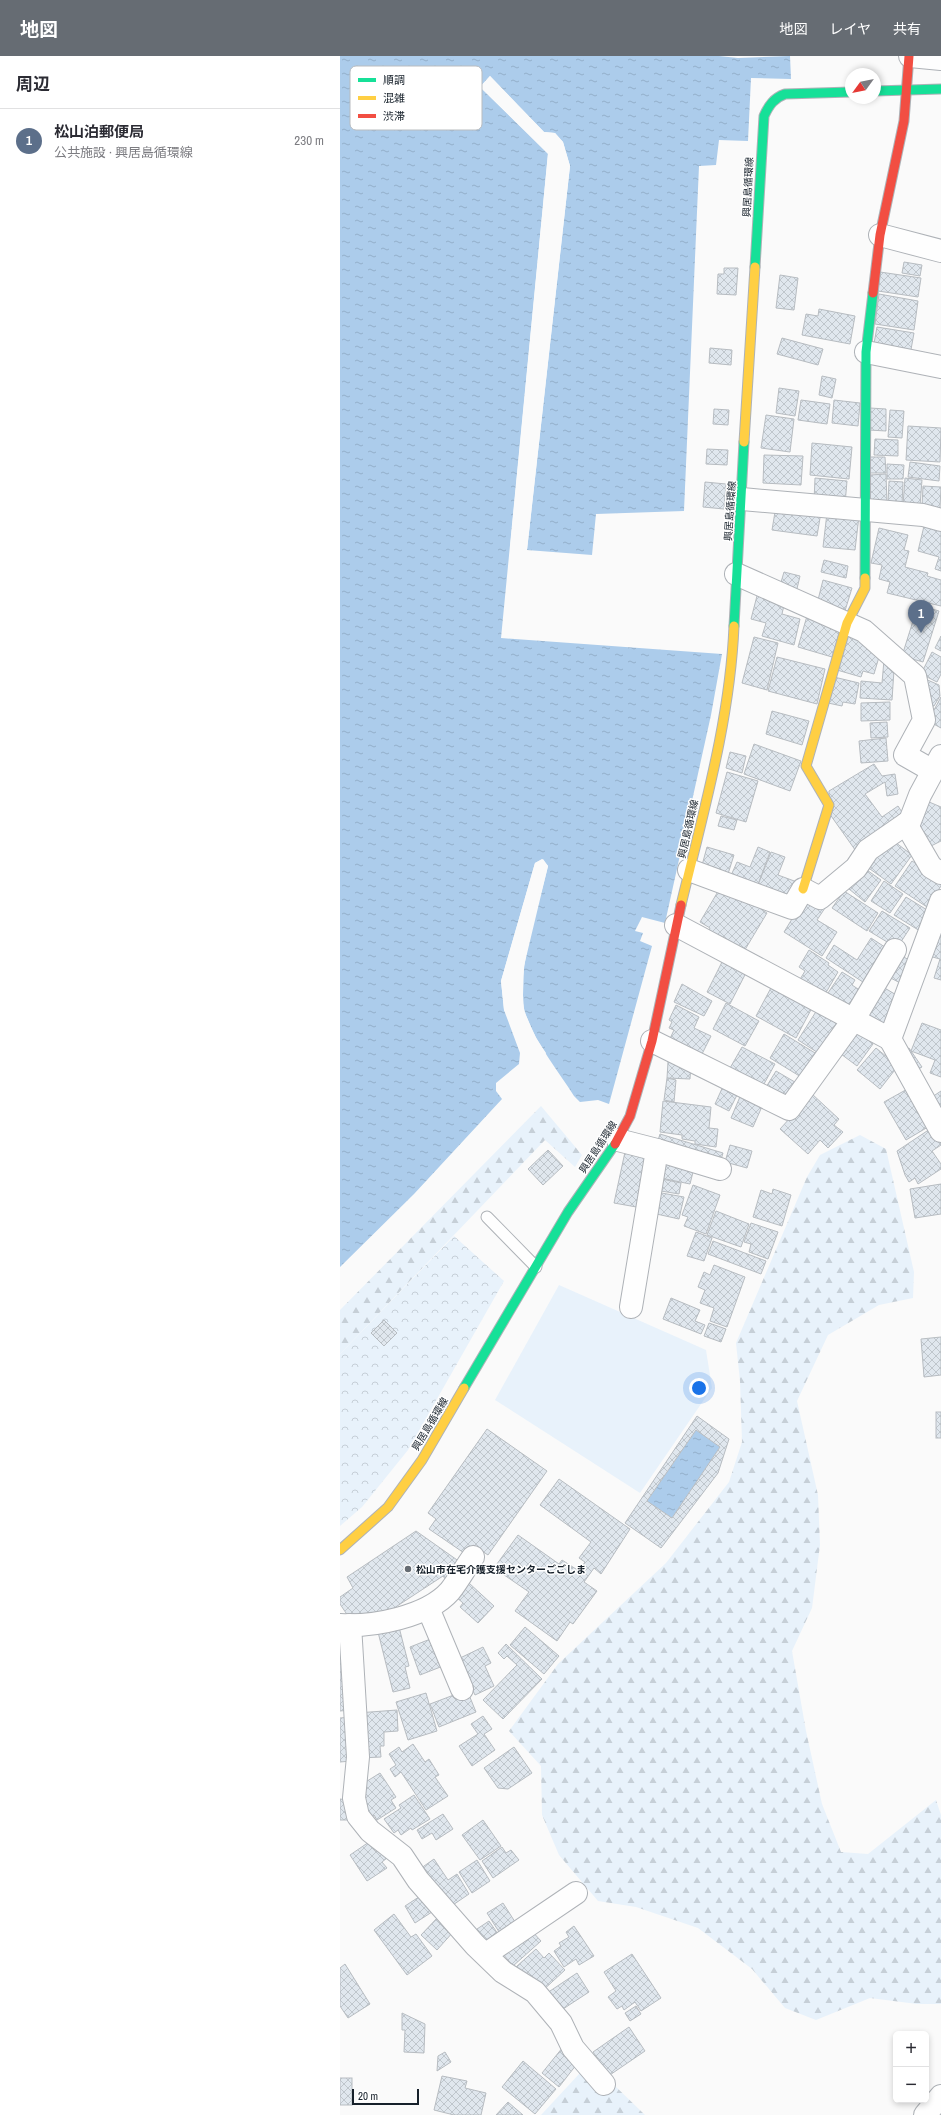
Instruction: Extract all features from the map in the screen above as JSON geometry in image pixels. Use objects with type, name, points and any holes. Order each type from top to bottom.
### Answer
[{"type":"main road","points":[[803,889],[829,805],[806,766],[847,624],[865,588],[866,352],[880,235],[904,121],[909,62]]},
{"type":"main road","points":[[881,91],[941,89]]},
{"type":"main road","name":"興居島循環線","points":[[340,1550],[369,1526],[388,1507],[422,1460],[568,1212],[618,1140],[630,1116],[652,1041],[676,925],[722,733],[733,648],[736,574],[742,499],[764,116],[769,105],[778,96],[791,94],[845,92]]},
{"type":"street","points":[[909,62],[941,58]]},
{"type":"street","points":[[880,235],[941,251]]},
{"type":"street","points":[[866,352],[941,367]]},
{"type":"street","points":[[742,499],[923,515],[941,520]]},
{"type":"street","points":[[689,870],[792,908],[803,889],[820,898],[856,868],[868,850],[910,821],[920,795],[937,763],[905,754],[924,720],[915,676],[864,631],[736,574]]},
{"type":"street","points":[[906,824],[931,867],[941,873]]},
{"type":"street","points":[[890,1040],[941,901]]},
{"type":"street","points":[[676,925],[854,1018],[890,1040],[941,1131]]},
{"type":"street","points":[[652,1041],[789,1109],[854,1018],[895,950]]},
{"type":"street","points":[[618,1140],[720,1169]]},
{"type":"street","points":[[631,1307],[657,1150]]},
{"type":"street","points":[[473,1557],[449,1592],[428,1608],[395,1620],[345,1625],[358,1757],[354,1798],[358,1816],[370,1831],[402,1856],[418,1880],[475,1945],[503,1972],[535,1992],[561,2023],[573,2048],[604,2084]]},
{"type":"street","points":[[428,1608],[462,1689]]},
{"type":"street","points":[[486,1954],[576,1893]]},
{"type":"street","points":[[925,2115],[941,2096]]},
{"type":"lane","points":[[487,1217],[536,1267]]},
{"type":"green space","points":[[541,1106],[582,1155],[575,1167],[545,1140],[340,1354],[340,1310]]},
{"type":"green space","points":[[860,1135],[886,1149],[914,1272],[913,1298],[879,1305],[828,1335],[797,1401],[818,1495],[820,1545],[812,1608],[792,1651],[806,1731],[822,1804],[841,1852],[868,1854],[936,1800],[941,1815],[941,2004],[917,2004],[870,1998],[816,2020],[785,2008],[752,1969],[698,1928],[636,1907],[598,1901],[559,1855],[542,1815],[541,1766],[509,1731],[558,1664],[666,1563],[729,1482],[742,1442],[740,1381],[736,1343],[807,1177],[820,1155]]},
{"type":"green space","points":[[454,1236],[504,1281],[408,1450],[362,1507],[340,1526],[340,1354]]},
{"type":"green space","points":[[559,1285],[706,1350],[712,1388],[640,1493],[495,1400]]},
{"type":"green space","points":[[580,2073],[600,2093],[612,2083],[645,2115],[541,2115]]},
{"type":"water","points":[[340,56],[719,56],[738,58],[790,56],[791,79],[751,78],[748,141],[719,140],[716,165],[699,166],[684,511],[596,514],[592,555],[527,550],[570,166],[563,142],[555,133],[544,132],[490,76],[482,85],[482,66],[350,66],[350,130],[482,130],[482,89],[548,153],[501,638],[722,654],[711,715],[665,923],[642,917],[635,931],[643,933],[640,941],[652,946],[609,1104],[598,1100],[580,1102],[574,1096],[540,1045],[525,1012],[523,980],[525,961],[548,866],[542,859],[535,863],[501,981],[504,1010],[520,1053],[519,1064],[496,1083],[496,1091],[502,1099],[414,1194],[340,1267]]},
{"type":"water","points":[[696,1430],[720,1447],[672,1518],[647,1501]]},
{"type":"pier","points":[[490,76],[544,132],[555,133],[563,142],[570,166],[527,550],[525,550],[568,166],[561,143],[554,135],[543,134],[490,79],[483,87],[550,153],[512,548],[510,548],[548,154],[482,89],[482,85]]},
{"type":"pier","points":[[543,859],[548,866],[524,966],[523,995],[524,1011],[536,1038],[546,1053],[545,1055],[534,1039],[522,1012],[521,995],[522,965],[546,866],[542,861],[537,864],[503,981],[506,1009],[511,1022],[504,1010],[501,981],[535,863]]},
{"type":"building","points":[[904,262],[922,265],[920,276],[902,273]]},
{"type":"building","points":[[724,268],[738,268],[736,295],[717,294],[718,274],[724,274]]},
{"type":"building","points":[[880,272],[921,278],[918,297],[878,291]]},
{"type":"building","points":[[780,275],[798,278],[794,310],[776,308]]},
{"type":"building","points":[[879,294],[918,301],[914,330],[875,324]]},
{"type":"building","points":[[819,309],[855,316],[850,344],[802,335],[806,314],[818,316]]},
{"type":"building","points":[[877,327],[914,333],[910,355],[873,349]]},
{"type":"building","points":[[782,338],[823,349],[818,365],[777,354]]},
{"type":"building","points":[[710,348],[732,350],[731,365],[709,363]]},
{"type":"building","points":[[822,376],[836,379],[832,398],[819,395]]},
{"type":"building","points":[[779,388],[799,391],[795,416],[776,413]]},
{"type":"building","points":[[801,400],[830,404],[827,424],[798,420]]},
{"type":"building","points":[[834,400],[860,403],[858,426],[832,423]]},
{"type":"building","points":[[870,408],[886,409],[886,431],[869,430]]},
{"type":"building","points":[[714,409],[729,410],[728,425],[713,424]]},
{"type":"building","points":[[890,410],[904,411],[902,438],[888,437]]},
{"type":"building","points":[[766,415],[794,419],[790,452],[761,448]]},
{"type":"building","points":[[908,426],[941,428],[940,462],[906,460]]},
{"type":"building","points":[[875,439],[898,440],[898,456],[874,455]]},
{"type":"building","points":[[812,443],[852,447],[849,479],[810,475]]},
{"type":"building","points":[[707,449],[728,450],[727,465],[706,464]]},
{"type":"building","points":[[764,455],[803,456],[801,485],[763,483]]},
{"type":"building","points":[[869,457],[885,457],[886,473],[869,473]]},
{"type":"building","points":[[910,462],[940,466],[939,481],[908,477]]},
{"type":"building","points":[[887,464],[904,465],[903,479],[887,479]]},
{"type":"building","points":[[886,474],[887,504],[870,505],[870,475]]},
{"type":"building","points":[[815,478],[847,481],[845,504],[814,501]]},
{"type":"building","points":[[905,478],[922,480],[920,506],[903,505]]},
{"type":"building","points":[[889,481],[903,482],[902,505],[888,504]]},
{"type":"building","points":[[705,482],[726,484],[724,509],[703,507]]},
{"type":"building","points":[[923,486],[941,487],[940,508],[922,507]]},
{"type":"building","points":[[776,506],[821,512],[817,536],[772,530]]},
{"type":"building","points":[[827,513],[859,516],[855,550],[823,547]]},
{"type":"building","points":[[924,526],[941,530],[941,571],[935,569],[939,557],[918,551]]},
{"type":"building","points":[[879,528],[908,535],[904,550],[909,551],[905,567],[928,573],[927,576],[941,580],[941,606],[887,593],[890,582],[879,579],[882,565],[871,563]]},
{"type":"building","points":[[824,560],[848,566],[846,578],[821,572]]},
{"type":"building","points":[[784,572],[800,576],[796,593],[779,589]]},
{"type":"building","points":[[823,580],[852,588],[844,614],[817,604]]},
{"type":"building","points":[[758,592],[784,605],[782,614],[800,619],[794,645],[762,636],[766,623],[751,619]]},
{"type":"building","points":[[918,605],[939,611],[923,662],[902,656]]},
{"type":"building","points":[[807,616],[841,627],[832,657],[798,647]]},
{"type":"building","points":[[847,634],[861,638],[879,657],[874,674],[863,671],[861,677],[837,670]]},
{"type":"building","points":[[941,636],[941,651],[935,648]]},
{"type":"building","points":[[754,637],[778,643],[767,690],[742,683]]},
{"type":"building","points":[[932,652],[941,657],[941,674],[937,682],[921,674]]},
{"type":"building","points":[[777,657],[825,669],[817,704],[768,691]]},
{"type":"building","points":[[884,660],[894,670],[892,700],[860,698],[861,681],[882,683]]},
{"type":"building","points":[[834,677],[859,683],[855,704],[843,702],[842,706],[828,703]]},
{"type":"building","points":[[923,678],[939,685],[940,696],[934,706],[924,707]]},
{"type":"building","points":[[941,697],[941,728],[928,721]]},
{"type":"building","points":[[890,702],[890,720],[861,721],[861,703]]},
{"type":"building","points":[[772,711],[809,721],[802,745],[766,734]]},
{"type":"building","points":[[887,722],[888,737],[871,738],[870,723]]},
{"type":"building","points":[[886,738],[888,761],[861,763],[859,741]]},
{"type":"building","points":[[754,744],[801,761],[790,791],[744,774]]},
{"type":"building","points":[[730,752],[746,756],[742,773],[726,768]]},
{"type":"building","points":[[874,764],[882,776],[895,774],[898,794],[887,796],[885,782],[865,794],[882,817],[898,806],[907,820],[858,854],[829,813],[829,791]]},
{"type":"building","points":[[727,772],[758,781],[746,822],[716,813]]},
{"type":"building","points":[[922,799],[941,807],[941,841],[925,849],[914,831]]},
{"type":"building","points":[[721,816],[737,820],[734,830],[718,826]]},
{"type":"building","points":[[891,839],[912,855],[891,884],[863,864]]},
{"type":"building","points":[[707,847],[734,855],[727,877],[701,869]]},
{"type":"building","points":[[758,847],[770,852],[756,890],[729,880],[737,862],[750,867]]},
{"type":"building","points":[[771,852],[785,857],[778,875],[797,882],[789,903],[756,890]]},
{"type":"building","points":[[912,861],[941,880],[941,886],[927,907],[895,886]]},
{"type":"building","points":[[864,868],[881,880],[865,902],[849,889]]},
{"type":"building","points":[[884,881],[903,894],[890,913],[871,901]]},
{"type":"building","points":[[720,888],[733,891],[767,913],[743,953],[708,932],[710,928],[700,922]]},
{"type":"building","points":[[844,891],[878,913],[867,931],[832,908]]},
{"type":"building","points":[[806,896],[825,908],[817,920],[837,932],[822,956],[784,932]]},
{"type":"building","points":[[906,897],[932,913],[920,931],[894,915]]},
{"type":"building","points":[[882,911],[910,928],[897,948],[869,931]]},
{"type":"building","points":[[932,935],[940,938],[941,935],[941,980],[934,978],[940,959],[925,955]]},
{"type":"building","points":[[871,938],[891,951],[869,986],[826,958],[834,945],[857,960]]},
{"type":"building","points":[[809,950],[829,963],[828,965],[838,972],[824,996],[799,981],[805,971],[799,967]]},
{"type":"building","points":[[896,953],[915,963],[904,985],[885,975]]},
{"type":"building","points":[[725,956],[748,969],[730,1004],[707,992]]},
{"type":"building","points":[[842,972],[855,980],[852,985],[864,993],[852,1012],[826,996]]},
{"type":"building","points":[[682,984],[712,1001],[704,1016],[674,1002]]},
{"type":"building","points":[[773,984],[813,1006],[796,1038],[756,1016]]},
{"type":"building","points":[[878,984],[903,999],[887,1029],[861,1014]]},
{"type":"building","points":[[726,1003],[759,1021],[745,1046],[713,1029]]},
{"type":"building","points":[[676,1005],[699,1017],[694,1028],[711,1036],[699,1060],[667,1045],[674,1030],[669,1028],[672,1022],[669,1020]]},
{"type":"building","points":[[817,1010],[842,1027],[823,1056],[798,1040]]},
{"type":"building","points":[[922,1023],[941,1030],[941,1077],[930,1073],[935,1060],[911,1051]]},
{"type":"building","points":[[858,1032],[873,1044],[857,1066],[841,1054]]},
{"type":"building","points":[[784,1034],[820,1056],[806,1080],[770,1058]]},
{"type":"building","points":[[742,1047],[775,1064],[759,1093],[726,1075]]},
{"type":"building","points":[[876,1048],[898,1066],[880,1089],[857,1070]]},
{"type":"building","points":[[909,1048],[922,1067],[915,1071],[902,1052]]},
{"type":"building","points":[[668,1062],[691,1063],[690,1079],[667,1078]]},
{"type":"building","points":[[776,1071],[800,1085],[788,1106],[763,1092]]},
{"type":"building","points":[[667,1078],[676,1080],[674,1102],[664,1100]]},
{"type":"building","points":[[725,1082],[740,1089],[729,1111],[715,1104]]},
{"type":"building","points":[[911,1087],[928,1127],[906,1140],[884,1102]]},
{"type":"building","points":[[941,1091],[941,1113],[932,1097]]},
{"type":"building","points":[[742,1092],[764,1102],[753,1127],[731,1118]]},
{"type":"building","points":[[812,1094],[839,1119],[834,1125],[843,1132],[828,1148],[820,1140],[808,1154],[780,1129]]},
{"type":"building","points":[[663,1101],[711,1107],[709,1128],[718,1129],[716,1147],[695,1144],[695,1141],[682,1139],[682,1135],[660,1132]]},
{"type":"building","points":[[933,1127],[941,1140],[941,1145],[932,1151],[941,1164],[941,1169],[918,1184],[915,1178],[909,1182],[905,1175],[897,1151]]},
{"type":"building","points":[[660,1134],[723,1153],[719,1166],[656,1147]]},
{"type":"building","points":[[730,1145],[752,1151],[747,1168],[725,1162]]},
{"type":"building","points":[[548,1150],[563,1166],[543,1185],[528,1169]]},
{"type":"building","points":[[625,1152],[652,1158],[642,1208],[614,1203]]},
{"type":"building","points":[[660,1156],[695,1164],[690,1184],[656,1177]]},
{"type":"building","points":[[657,1178],[681,1183],[679,1194],[655,1190]]},
{"type":"building","points":[[941,1184],[941,1214],[915,1218],[910,1189]]},
{"type":"building","points":[[693,1185],[720,1195],[706,1234],[684,1226],[688,1217],[682,1215]]},
{"type":"building","points":[[773,1189],[791,1195],[782,1226],[753,1217],[761,1190],[772,1194]]},
{"type":"building","points":[[656,1192],[684,1197],[679,1219],[652,1213]]},
{"type":"building","points":[[716,1211],[749,1224],[741,1247],[707,1235]]},
{"type":"building","points":[[751,1223],[778,1232],[768,1259],[749,1252],[751,1244],[744,1242]]},
{"type":"building","points":[[696,1232],[712,1238],[704,1261],[687,1256]]},
{"type":"building","points":[[713,1241],[766,1261],[761,1274],[708,1254]]},
{"type":"building","points":[[714,1265],[745,1277],[727,1327],[710,1321],[714,1308],[700,1303],[705,1290],[698,1287],[704,1272],[710,1275]]},
{"type":"building","points":[[671,1298],[700,1310],[695,1321],[705,1325],[701,1334],[663,1319]]},
{"type":"building","points":[[384,1320],[397,1333],[384,1346],[371,1333]]},
{"type":"building","points":[[709,1323],[726,1329],[721,1342],[704,1336]]},
{"type":"building","points":[[941,1337],[941,1375],[924,1377],[921,1339]]},
{"type":"building","points":[[936,1412],[941,1412],[941,1438],[936,1438]]},
{"type":"building","points":[[697,1416],[729,1439],[718,1473],[661,1548],[625,1523]],"holes":[[[696,1430],[720,1447],[672,1518],[647,1501]]]},
{"type":"building","points":[[487,1429],[547,1471],[488,1555],[473,1545],[467,1555],[429,1529],[436,1519],[428,1513]]},
{"type":"building","points":[[559,1479],[630,1529],[601,1574],[594,1568],[584,1582],[597,1591],[573,1624],[570,1622],[557,1641],[515,1611],[529,1592],[494,1568],[518,1535],[559,1564],[562,1560],[579,1571],[585,1562],[579,1558],[591,1542],[540,1505]]},
{"type":"building","name":"松山市在宅介護支援センターごごしま","points":[[416,1531],[460,1562],[449,1584],[443,1576],[388,1612],[348,1616],[340,1604],[340,1597],[353,1588],[347,1577]]},
{"type":"building","points":[[469,1583],[494,1606],[478,1623],[460,1607],[463,1603],[456,1597]]},
{"type":"building","points":[[399,1627],[409,1666],[405,1667],[410,1688],[393,1692],[378,1632]]},
{"type":"building","points":[[525,1627],[559,1656],[544,1674],[510,1645]]},
{"type":"building","points":[[433,1638],[443,1666],[420,1675],[410,1647]]},
{"type":"building","points":[[506,1644],[542,1679],[503,1719],[483,1700],[517,1665],[507,1656],[504,1659],[498,1653]]},
{"type":"building","points":[[483,1647],[491,1663],[485,1666],[494,1686],[475,1695],[458,1659]]},
{"type":"building","points":[[340,1651],[346,1652],[350,1710],[340,1711]]},
{"type":"building","points":[[467,1690],[476,1712],[439,1727],[430,1704]]},
{"type":"building","points":[[426,1693],[437,1731],[408,1740],[396,1702]]},
{"type":"building","points":[[397,1710],[398,1731],[384,1732],[384,1746],[380,1746],[381,1757],[360,1758],[357,1713]]},
{"type":"building","points":[[483,1716],[492,1729],[484,1734],[495,1750],[472,1766],[459,1746],[478,1734],[471,1724]]},
{"type":"building","points":[[352,1717],[351,1761],[340,1762],[340,1718]]},
{"type":"building","points":[[413,1744],[425,1762],[429,1759],[439,1775],[435,1777],[448,1796],[426,1810],[401,1772],[395,1777],[390,1769],[396,1765],[389,1754],[399,1747],[402,1752]]},
{"type":"building","points":[[514,1747],[532,1773],[508,1789],[498,1788],[484,1768]]},
{"type":"building","points":[[380,1773],[396,1797],[391,1800],[396,1808],[377,1820],[374,1815],[368,1819],[356,1788]]},
{"type":"building","points":[[414,1795],[430,1819],[412,1830],[411,1828],[401,1835],[398,1830],[394,1833],[384,1819],[401,1808],[399,1805]]},
{"type":"building","points":[[340,1799],[347,1800],[351,1820],[340,1820]]},
{"type":"building","points":[[443,1814],[453,1829],[436,1840],[432,1833],[422,1839],[417,1830]]},
{"type":"building","points":[[483,1820],[501,1846],[480,1860],[462,1835]]},
{"type":"building","points":[[369,1842],[376,1852],[380,1849],[387,1858],[382,1862],[387,1868],[367,1881],[350,1855]]},
{"type":"building","points":[[502,1847],[506,1853],[511,1850],[519,1860],[493,1878],[482,1861]]},
{"type":"building","points":[[434,1859],[448,1880],[457,1874],[469,1894],[447,1909],[417,1871]]},
{"type":"building","points":[[477,1860],[490,1881],[472,1893],[459,1872]]},
{"type":"building","points":[[425,1893],[435,1910],[415,1923],[405,1906]]},
{"type":"building","points":[[503,1903],[517,1925],[501,1935],[487,1913]]},
{"type":"building","points":[[394,1914],[411,1937],[416,1934],[432,1956],[407,1975],[374,1930]]},
{"type":"building","points":[[438,1917],[454,1931],[437,1950],[421,1935]]},
{"type":"building","points":[[489,1921],[498,1934],[485,1943],[477,1929]]},
{"type":"building","points":[[574,1926],[594,1956],[579,1965],[576,1959],[564,1967],[554,1951],[561,1946],[559,1943],[569,1937],[566,1932]]},
{"type":"building","points":[[530,1929],[541,1941],[513,1966],[503,1954]]},
{"type":"building","points":[[536,1949],[544,1958],[549,1953],[565,1970],[540,1993],[516,1967]]},
{"type":"building","points":[[632,1954],[661,1998],[641,2011],[635,2002],[624,2010],[622,2006],[617,2009],[608,1997],[616,1991],[604,1972]]},
{"type":"building","points":[[345,1964],[370,2004],[348,2018],[340,2006],[340,1968]]},
{"type":"building","points":[[577,1973],[589,1992],[560,2011],[547,1993]]},
{"type":"building","points":[[636,2006],[641,2014],[630,2021],[625,2013]]},
{"type":"building","points":[[402,2013],[425,2024],[424,2053],[404,2052],[405,2030],[402,2030]]},
{"type":"building","points":[[629,2027],[645,2051],[604,2079],[593,2063],[598,2059],[593,2052]]},
{"type":"building","points":[[563,2047],[580,2060],[559,2087],[542,2073]]},
{"type":"building","points":[[445,2052],[451,2062],[437,2071],[438,2056]]},
{"type":"building","points":[[523,2061],[556,2089],[535,2114],[502,2087]]},
{"type":"building","points":[[442,2076],[467,2081],[465,2088],[486,2093],[481,2115],[454,2115],[434,2110]]},
{"type":"building","points":[[340,2078],[352,2078],[352,2105],[340,2105]]},
{"type":"building","points":[[508,2102],[523,2115],[496,2115]]},
{"type":"traffic: fast","points":[[881,91],[941,89]]},
{"type":"traffic: fast","points":[[755,267],[764,116],[768,108],[772,102],[785,94],[845,92]]},
{"type":"traffic: fast","points":[[865,578],[866,352],[873,293]]},
{"type":"traffic: fast","points":[[734,626],[744,442]]},
{"type":"traffic: fast","points":[[464,1388],[568,1212],[615,1144]]},
{"type":"traffic: slow","points":[[744,442],[755,267]]},
{"type":"traffic: slow","points":[[803,889],[829,805],[806,766],[847,623],[865,588],[865,578]]},
{"type":"traffic: slow","points":[[681,905],[721,732],[727,697],[734,626]]},
{"type":"traffic: slow","points":[[340,1550],[388,1507],[422,1460],[464,1388]]},
{"type":"traffic: jam","points":[[873,293],[880,235],[904,121],[909,56]]},
{"type":"traffic: jam","points":[[615,1144],[630,1116],[652,1041],[681,905]]},
{"type":"place","name":"松山泊郵便局","points":[[921,633]]},
{"type":"place","name":"松山市在宅介護支援センターごごしま","points":[[408,1569]]}]
